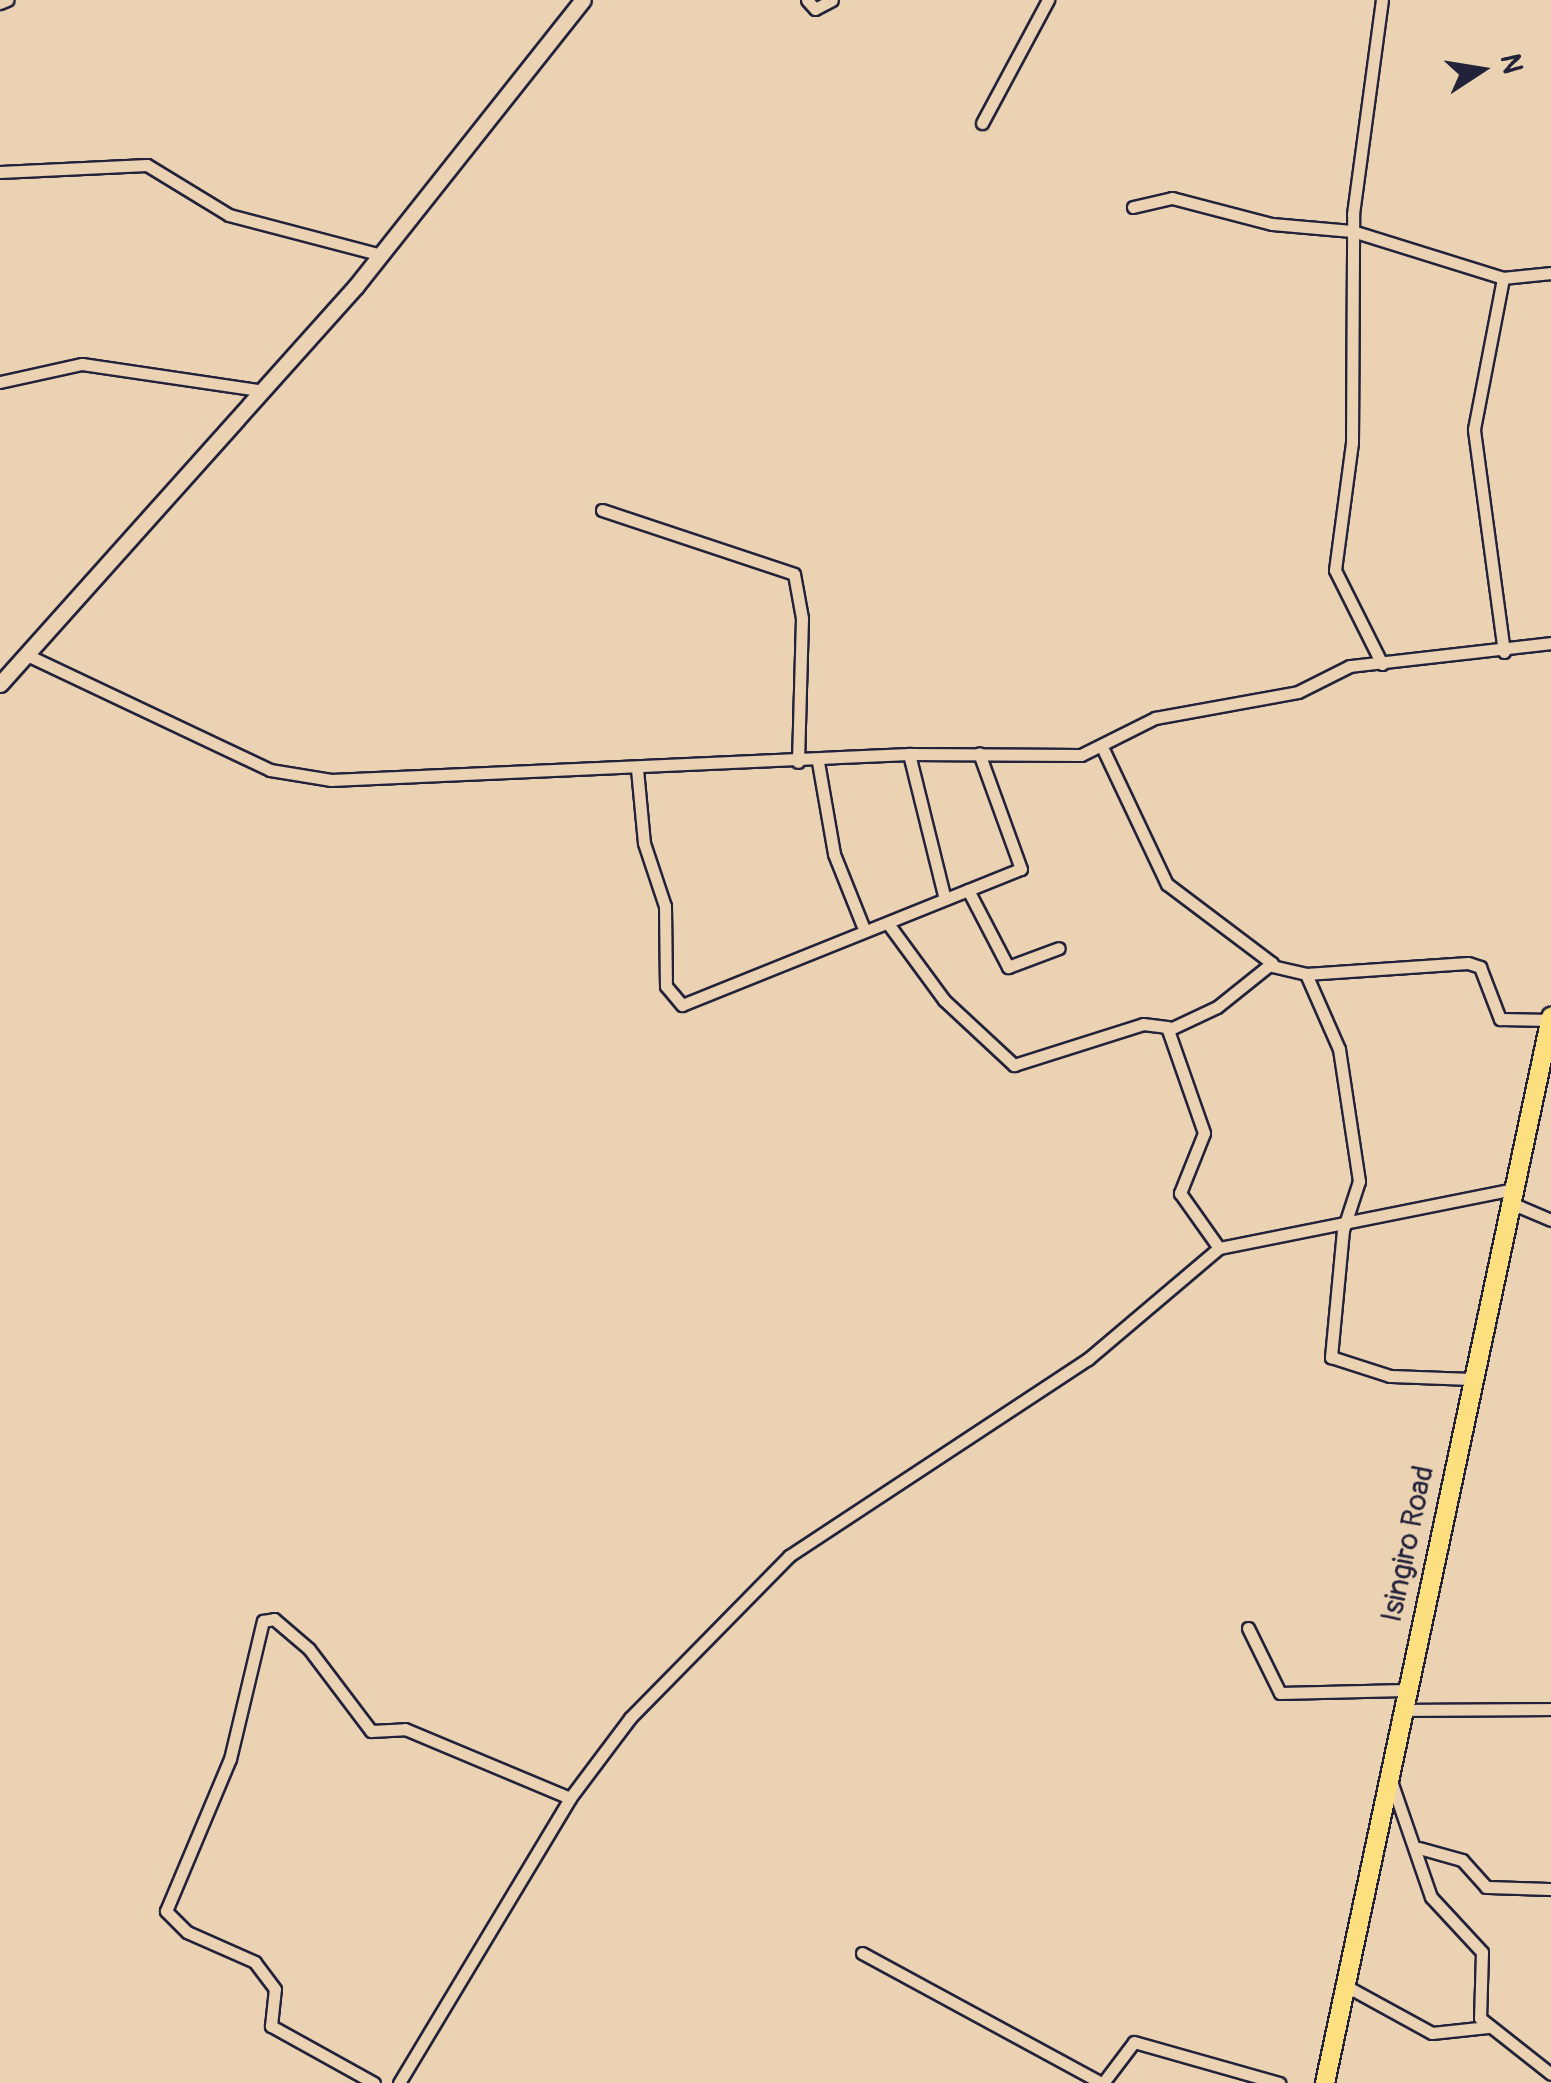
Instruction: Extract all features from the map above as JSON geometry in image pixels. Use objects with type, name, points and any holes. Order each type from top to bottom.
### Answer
[{"type":"main road","points":[[0,684],[380,256],[583,0]]},
{"type":"main road","name":"Isingiro Road","points":[[1324,2083],[1551,1018]]},
{"type":"street","points":[[0,3],[7,0]]},
{"type":"street","points":[[807,0],[816,9],[832,0]]},
{"type":"street","points":[[982,123],[1048,0]]},
{"type":"street","points":[[1382,0],[1352,231],[1352,443],[1335,570],[1382,664]]},
{"type":"street","points":[[0,172],[138,163],[244,221],[380,256]]},
{"type":"street","points":[[1132,206],[1172,198],[1272,224],[1352,231],[1504,278],[1551,273]]},
{"type":"street","points":[[1504,278],[1474,429],[1504,652]]},
{"type":"street","points":[[0,382],[82,364],[264,391]]},
{"type":"street","points":[[602,510],[794,574],[802,618],[798,762]]},
{"type":"street","points":[[27,655],[286,775],[637,769],[909,754],[1104,750],[1155,718],[1298,692],[1350,666],[1504,652],[1551,643]]},
{"type":"street","points":[[1104,750],[1167,884],[1272,966],[1306,974],[1468,963],[1480,967],[1500,1019],[1551,1018]]},
{"type":"street","points":[[637,769],[675,1004],[725,992],[864,929],[889,925],[1022,866],[979,753]]},
{"type":"street","points":[[909,754],[946,898]]},
{"type":"street","points":[[818,762],[834,854],[864,929]]},
{"type":"street","points":[[968,890],[1008,967],[1059,948]]},
{"type":"street","points":[[889,925],[944,1000],[1014,1065],[1143,1024],[1169,1027],[1217,1008],[1272,966]]},
{"type":"street","points":[[1306,974],[1325,1003],[1348,1097],[1359,1182],[1343,1230],[1331,1356],[1390,1376],[1472,1379]]},
{"type":"street","points":[[1169,1027],[1204,1134],[1180,1192],[1219,1248]]},
{"type":"street","points":[[399,2083],[570,1798],[630,1718],[789,1556],[1088,1359],[1219,1248],[1343,1230],[1512,1196],[1551,1220]]},
{"type":"street","points":[[374,2083],[272,2026],[274,1990],[255,1962],[187,1932],[166,1911],[230,1759],[263,1621],[274,1619],[309,1649],[371,1731],[405,1729],[570,1798]]},
{"type":"street","points":[[1248,1628],[1280,1693],[1405,1690]]},
{"type":"street","points":[[1401,1710],[1551,1709]]},
{"type":"street","points":[[1390,1777],[1418,1848],[1431,1897],[1482,1952],[1477,2012],[1488,2027],[1551,2074]]},
{"type":"street","points":[[1418,1848],[1462,1860],[1486,1887],[1551,1889]]},
{"type":"street","points":[[862,1952],[1102,2083],[1134,2042],[1279,2083]]},
{"type":"street","points":[[1346,1986],[1432,2033],[1488,2027]]}]
